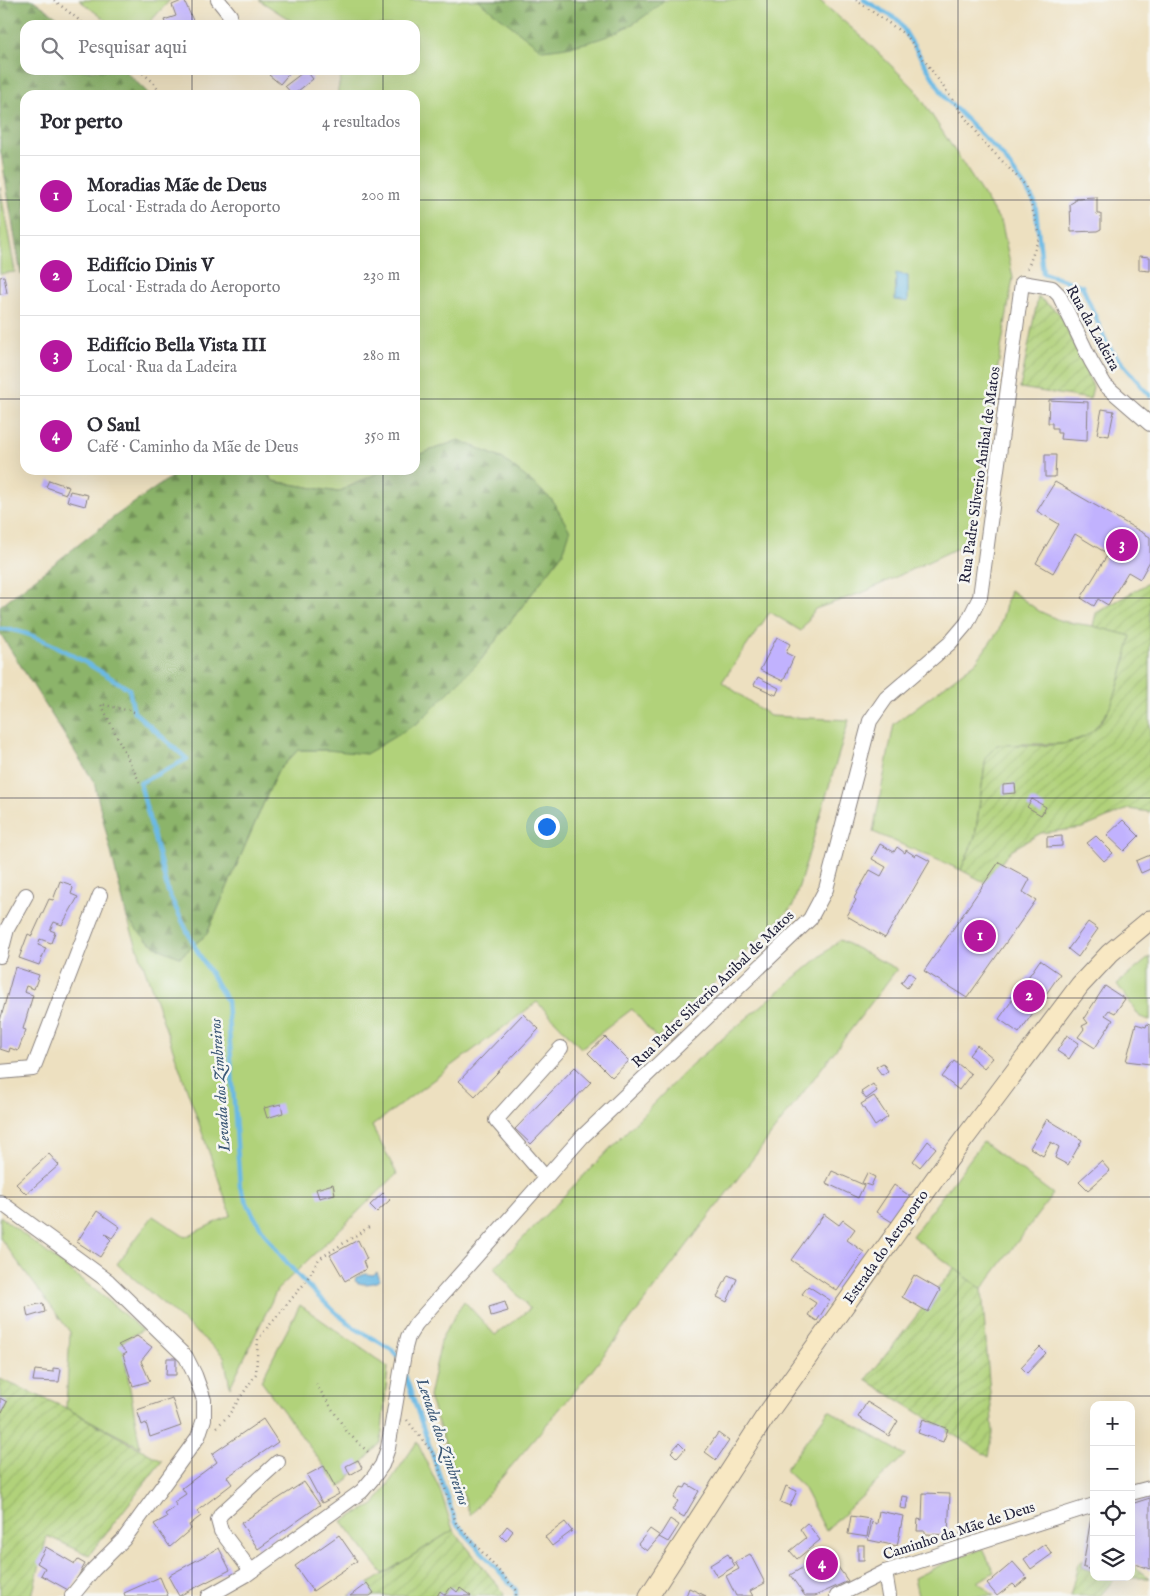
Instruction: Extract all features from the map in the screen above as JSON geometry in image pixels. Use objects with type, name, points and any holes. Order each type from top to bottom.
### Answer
[{"type":"main road","name":"Estrada do Aeroporto","points":[[649,1596],[766,1417],[949,1159],[1080,985],[1110,953],[1150,920]]},
{"type":"street","points":[[218,0],[230,15]]},
{"type":"street","name":"Rua da Ladeira","points":[[1022,283],[1052,288],[1059,295],[1091,361],[1105,385],[1150,424]]},
{"type":"street","name":"Rua Padre Silverio Anibal de Matos","points":[[210,1596],[250,1571],[362,1492],[382,1465],[388,1448],[408,1337],[416,1324],[582,1137],[810,918],[826,889],[870,721],[886,698],[950,643],[967,623],[980,597],[1022,283]]},
{"type":"street","points":[[0,956],[8,929],[26,895]]},
{"type":"street","points":[[0,1072],[33,1069],[100,895]]},
{"type":"street","points":[[545,1177],[496,1120],[561,1048]]},
{"type":"street","points":[[0,1202],[108,1281],[186,1357],[204,1400],[204,1419],[198,1437],[124,1539],[93,1570],[72,1596]]},
{"type":"street","points":[[250,1571],[221,1531],[218,1520],[221,1514],[278,1462]]},
{"type":"street","points":[[1135,1493],[1150,1488]]},
{"type":"street","name":"Caminho da Mãe de Deus","points":[[837,1596],[885,1572],[1090,1506]]},
{"type":"street","points":[[885,1572],[890,1596]]},
{"type":"path","points":[[54,0],[79,20]]},
{"type":"path","points":[[856,0],[906,36],[980,138],[1025,185],[1040,236],[1022,283]]},
{"type":"path","points":[[145,75],[158,90]]},
{"type":"path","points":[[134,712],[101,704],[140,783]]},
{"type":"path","points":[[198,1437],[215,1430],[228,1416],[256,1374],[258,1339],[304,1284],[319,1259],[369,1226]]},
{"type":"path","points":[[316,1384],[347,1432],[382,1465]]},
{"type":"path","points":[[404,1416],[435,1456],[456,1523],[516,1590],[516,1596]]},
{"type":"green space","points":[[0,0],[33,0],[62,20],[20,20],[20,75],[129,75],[145,90],[20,90],[20,268],[0,147]]},
{"type":"green space","points":[[79,0],[170,0],[152,20],[105,20]]},
{"type":"green space","points":[[259,0],[819,0],[862,37],[915,89],[1002,224],[1013,278],[968,543],[864,592],[815,609],[801,631],[770,612],[722,682],[770,716],[849,720],[793,906],[657,1039],[632,1009],[581,1048],[537,1002],[372,1126],[397,1174],[277,1290],[230,1387],[224,1356],[117,1264],[153,1216],[185,1237],[231,1215],[127,918],[150,942],[180,957],[207,934],[277,772],[298,750],[327,750],[419,722],[480,661],[563,553],[552,500],[503,459],[459,440],[420,454],[420,90],[338,90],[341,75],[420,75],[420,20],[290,20]]},
{"type":"green space","points":[[478,0],[664,0],[637,21],[608,36],[576,45],[542,50]]},
{"type":"green space","points":[[0,187],[15,272],[0,274]]},
{"type":"green space","points":[[1038,297],[1060,314],[1093,387],[1090,399],[1020,388]]},
{"type":"green space","points":[[459,440],[503,459],[552,500],[570,531],[563,553],[480,661],[419,722],[366,754],[327,750],[298,750],[277,772],[207,934],[180,957],[164,950],[144,937],[127,918],[94,782],[0,633],[0,606],[114,517],[174,475],[269,475],[273,481],[338,492],[374,475],[420,475],[420,454]]},
{"type":"green space","points":[[268,475],[374,475],[338,492],[272,481]]},
{"type":"green space","points":[[1150,582],[1150,812],[1128,809],[1083,828],[1041,833],[1011,850],[986,883],[961,870],[975,837],[986,757],[997,745],[1062,744],[1079,739],[1093,730],[1104,718],[1112,703],[1131,636],[1093,626],[1096,613]]},
{"type":"green space","points":[[1010,590],[1039,611],[1061,621],[1093,626],[1132,636],[1113,704],[1090,735],[1063,744],[1019,744],[986,757],[975,837],[961,870],[873,832],[894,724],[976,662],[999,630]]},
{"type":"green space","points":[[840,940],[897,969],[590,1373],[470,1515],[429,1397],[442,1337],[464,1301],[495,1335],[530,1309],[494,1268],[691,1065]]},
{"type":"green space","points":[[1150,957],[1150,1020],[1140,1017],[1117,984]]},
{"type":"green space","points":[[983,1142],[1053,1194],[982,1289],[912,1236]]},
{"type":"green space","points":[[0,1216],[105,1298],[142,1330],[122,1342],[140,1447],[66,1408],[70,1332],[0,1238]]},
{"type":"green space","points":[[954,1268],[982,1289],[993,1433],[989,1457],[866,1380]]},
{"type":"green space","points":[[300,1305],[388,1367],[381,1442],[340,1488],[261,1381]]},
{"type":"green space","points":[[0,1379],[66,1408],[162,1461],[89,1555],[47,1536],[32,1596],[0,1596]]},
{"type":"green space","points":[[829,1410],[905,1455],[826,1531],[803,1487],[785,1470]]},
{"type":"green space","points":[[417,1442],[440,1490],[453,1530],[383,1574],[342,1521],[374,1505]]},
{"type":"green space","points":[[453,1530],[503,1592],[504,1596],[349,1596]]},
{"type":"green space","points":[[983,1549],[994,1572],[978,1582],[994,1596],[918,1596],[914,1578],[955,1558]]},
{"type":"green space","points":[[1083,1560],[1082,1567],[1090,1570],[1090,1581],[1112,1581],[1100,1596],[1070,1596],[1078,1564]]},
{"type":"green space","points":[[1135,1567],[1150,1578],[1135,1578]]},
{"type":"water","points":[[896,273],[908,276],[908,302],[895,300]]},
{"type":"water","points":[[377,1272],[380,1280],[364,1284],[355,1281],[356,1277],[366,1274],[373,1275]]},
{"type":"building","points":[[184,0],[193,20],[164,20],[176,16],[172,5]]},
{"type":"building","points":[[269,75],[288,75],[280,84]]},
{"type":"building","points":[[299,75],[310,75],[313,79],[299,90],[289,90],[285,86]]},
{"type":"building","points":[[1097,197],[1097,214],[1101,214],[1101,229],[1097,231],[1071,232],[1070,204],[1075,201],[1075,198]]},
{"type":"building","points":[[1139,256],[1150,257],[1150,271],[1139,270]]},
{"type":"building","points":[[4,276],[7,293],[0,294],[0,277]]},
{"type":"building","points":[[1049,400],[1088,402],[1087,441],[1060,439],[1061,433],[1057,433],[1057,428],[1052,428],[1052,423],[1048,423]]},
{"type":"building","points":[[1102,409],[1114,411],[1109,436],[1097,434]]},
{"type":"building","points":[[1045,455],[1056,455],[1055,477],[1045,477]]},
{"type":"building","points":[[49,480],[69,487],[66,494],[46,487]]},
{"type":"building","points":[[1055,482],[1150,537],[1150,561],[1140,579],[1128,572],[1108,605],[1098,599],[1094,606],[1081,598],[1108,554],[1075,534],[1053,573],[1036,563],[1059,524],[1037,511]]},
{"type":"building","points":[[70,491],[88,495],[85,506],[67,501]]},
{"type":"building","points":[[777,637],[790,644],[786,653],[794,657],[783,681],[760,670]]},
{"type":"building","points":[[758,677],[779,688],[776,695],[754,685]]},
{"type":"building","points":[[1015,784],[1016,793],[1003,794],[1003,785]]},
{"type":"building","points":[[1032,799],[1046,807],[1041,815],[1027,807]]},
{"type":"building","points":[[1123,820],[1139,836],[1124,851],[1107,835]]},
{"type":"building","points":[[1062,836],[1062,846],[1047,847],[1047,837]]},
{"type":"building","points":[[1096,836],[1113,853],[1104,861],[1087,843]]},
{"type":"building","points":[[880,844],[894,852],[897,847],[905,853],[906,850],[915,856],[917,854],[930,861],[885,938],[847,916],[856,900],[854,898],[870,870],[881,876],[886,867],[872,859]]},
{"type":"building","points":[[1150,855],[1150,869],[1141,873],[1136,861]]},
{"type":"building","points":[[999,862],[1030,879],[1023,892],[1036,900],[967,998],[924,971]]},
{"type":"building","points":[[60,881],[69,884],[73,888],[71,894],[78,897],[62,925],[54,922],[50,930],[55,932],[51,943],[40,939],[38,945],[46,948],[39,965],[19,958],[28,934],[32,936],[49,899],[53,900]]},
{"type":"building","points":[[1088,922],[1098,929],[1078,957],[1068,949]]},
{"type":"building","points":[[1040,960],[1060,974],[1019,1033],[999,1019]]},
{"type":"building","points":[[15,967],[39,975],[34,989],[26,986],[24,992],[33,995],[23,1029],[26,1030],[18,1051],[10,1048],[9,1052],[0,1049],[0,1021]]},
{"type":"building","points":[[909,972],[915,977],[907,988],[901,983]]},
{"type":"building","points":[[1105,986],[1125,999],[1115,1013],[1109,1010],[1105,1015],[1113,1020],[1095,1048],[1078,1037],[1084,1029],[1082,1026],[1088,1023],[1084,1018]]},
{"type":"building","points":[[523,1014],[539,1029],[475,1096],[459,1081]]},
{"type":"building","points":[[1136,1024],[1146,1027],[1147,1024],[1150,1025],[1150,1064],[1126,1061]]},
{"type":"building","points":[[1067,1035],[1079,1043],[1069,1059],[1057,1051]]},
{"type":"building","points":[[605,1037],[629,1061],[612,1077],[588,1053]]},
{"type":"building","points":[[977,1045],[993,1058],[984,1068],[969,1055]]},
{"type":"building","points":[[954,1061],[971,1074],[959,1090],[942,1077]]},
{"type":"building","points":[[883,1063],[888,1071],[882,1075],[876,1067]]},
{"type":"building","points":[[575,1067],[591,1082],[531,1144],[515,1129]]},
{"type":"building","points":[[873,1084],[877,1091],[866,1099],[861,1092]]},
{"type":"building","points":[[874,1096],[888,1117],[875,1126],[861,1104]]},
{"type":"building","points":[[281,1104],[283,1113],[267,1118],[264,1108]]},
{"type":"building","points":[[1047,1119],[1082,1140],[1068,1165],[1055,1158],[1059,1147],[1051,1142],[1043,1156],[1030,1148]]},
{"type":"building","points":[[928,1141],[936,1148],[920,1167],[913,1161]]},
{"type":"building","points":[[49,1154],[59,1165],[26,1194],[16,1184]]},
{"type":"building","points":[[1101,1161],[1110,1171],[1088,1190],[1079,1181]]},
{"type":"building","points":[[832,1171],[864,1185],[858,1198],[826,1183]]},
{"type":"building","points":[[867,1173],[875,1177],[871,1186],[862,1183]]},
{"type":"building","points":[[333,1184],[335,1194],[319,1198],[316,1189]]},
{"type":"building","points":[[894,1185],[914,1199],[897,1225],[876,1212]]},
{"type":"building","points":[[383,1193],[390,1200],[377,1212],[370,1205]]},
{"type":"building","points":[[97,1211],[120,1227],[112,1238],[105,1234],[111,1240],[100,1257],[77,1242]]},
{"type":"building","points":[[824,1214],[839,1225],[843,1220],[855,1229],[847,1240],[864,1252],[837,1291],[791,1260]]},
{"type":"building","points":[[358,1240],[367,1259],[363,1261],[366,1269],[345,1281],[330,1255]]},
{"type":"building","points":[[728,1275],[737,1279],[727,1302],[717,1297]]},
{"type":"building","points":[[914,1275],[940,1290],[928,1312],[902,1297]]},
{"type":"building","points":[[808,1286],[830,1300],[817,1321],[808,1315],[816,1303],[802,1294]]},
{"type":"building","points":[[505,1302],[508,1311],[491,1316],[489,1307]]},
{"type":"building","points":[[43,1303],[45,1312],[28,1317],[26,1307]]},
{"type":"building","points":[[137,1336],[152,1347],[141,1361],[150,1381],[133,1386],[123,1355],[127,1353],[118,1345]]},
{"type":"building","points":[[1040,1347],[1046,1353],[1027,1373],[1021,1367]]},
{"type":"building","points":[[167,1358],[176,1358],[176,1375],[166,1375]]},
{"type":"building","points":[[53,1368],[61,1369],[59,1382],[33,1381],[35,1370],[53,1372]]},
{"type":"building","points":[[0,1398],[7,1402],[2,1412],[0,1410]]},
{"type":"building","points":[[172,1398],[181,1426],[150,1437],[146,1423],[142,1425],[137,1410]]},
{"type":"building","points":[[867,1402],[898,1421],[889,1436],[858,1417]]},
{"type":"building","points":[[263,1419],[278,1442],[227,1477],[232,1484],[197,1511],[201,1516],[189,1525],[191,1529],[170,1547],[154,1524],[167,1517],[165,1514],[177,1506],[174,1502],[186,1494],[182,1488],[217,1462],[212,1454]]},
{"type":"building","points":[[923,1419],[948,1429],[943,1442],[918,1433]]},
{"type":"building","points":[[718,1433],[729,1441],[716,1460],[705,1452]]},
{"type":"building","points":[[679,1443],[685,1449],[677,1458],[671,1452]]},
{"type":"building","points":[[358,1460],[362,1468],[350,1475],[346,1466]]},
{"type":"building","points":[[324,1466],[339,1494],[322,1503],[307,1475]]},
{"type":"building","points":[[304,1482],[320,1505],[258,1549],[241,1523]]},
{"type":"building","points":[[687,1484],[699,1491],[684,1517],[672,1510],[678,1501],[674,1498],[681,1487],[685,1488]]},
{"type":"building","points":[[786,1486],[797,1491],[790,1506],[780,1502]]},
{"type":"building","points":[[923,1493],[950,1494],[948,1535],[925,1534],[925,1531],[917,1531],[918,1519],[922,1520]]},
{"type":"building","points":[[902,1496],[908,1497],[906,1509],[900,1508]]},
{"type":"building","points":[[1150,1498],[1150,1569],[1135,1564],[1135,1503]]},
{"type":"building","points":[[879,1511],[903,1516],[897,1546],[868,1540],[872,1522],[877,1524]]},
{"type":"building","points":[[851,1516],[870,1519],[867,1537],[848,1534]]},
{"type":"building","points":[[670,1519],[679,1525],[668,1542],[659,1537]]},
{"type":"building","points":[[565,1522],[572,1531],[552,1546],[545,1537]]},
{"type":"building","points":[[807,1523],[820,1540],[797,1559],[790,1551],[806,1538],[800,1529]]},
{"type":"building","points":[[1090,1523],[1090,1570],[1083,1567]]},
{"type":"building","points":[[507,1526],[513,1531],[506,1541],[500,1535]]},
{"type":"building","points":[[650,1529],[660,1536],[647,1551],[638,1544]]},
{"type":"building","points":[[339,1535],[357,1561],[313,1591],[295,1566]]},
{"type":"building","points":[[1045,1544],[1052,1554],[1031,1569],[1024,1559]]},
{"type":"building","points":[[858,1545],[864,1545],[864,1560],[858,1560]]},
{"type":"building","points":[[46,1547],[75,1564],[78,1560],[85,1564],[70,1591],[41,1575],[45,1568],[37,1563]]},
{"type":"building","points":[[219,1548],[230,1570],[179,1596],[168,1576]]},
{"type":"building","points":[[828,1553],[848,1581],[815,1596],[805,1596],[790,1575]]},
{"type":"building","points":[[728,1554],[735,1566],[717,1577],[710,1565]]},
{"type":"building","points":[[750,1554],[765,1583],[750,1591],[753,1596],[736,1596],[726,1576],[739,1569],[735,1562]]},
{"type":"building","points":[[1013,1562],[1027,1578],[1016,1587],[1013,1584],[997,1596],[987,1584]]},
{"type":"building","points":[[160,1577],[168,1596],[125,1596],[124,1593]]},
{"type":"building","points":[[367,1583],[374,1593],[370,1596],[350,1596]]},
{"type":"building","points":[[451,1587],[457,1592],[460,1588],[471,1596],[437,1596],[440,1591],[445,1595]]},
{"type":"building","points":[[689,1588],[706,1596],[686,1596]]},
{"type":"waterway","name":"Levada dos Zimbreiros","points":[[864,0],[898,20],[946,99],[1003,156],[1035,202],[1043,273],[1082,286],[1108,346],[1150,396]]},
{"type":"waterway","name":"Levada dos Zimbreiros","points":[[0,629],[14,630],[47,642],[129,689],[134,712],[187,759],[140,783],[168,892],[196,949],[227,1001],[240,1187],[260,1226],[287,1263],[303,1281],[352,1326],[391,1350],[400,1358]]},
{"type":"waterway","name":"Levada dos Zimbreiros","points":[[405,1375],[456,1523],[516,1590],[516,1596]]},
{"type":"place","name":"Edifício Bella Vista III","points":[[1122,545]]},
{"type":"place","name":"Moradias Mãe de Deus","points":[[980,936]]},
{"type":"place","name":"Edifício Dinis V","points":[[1029,996]]},
{"type":"place","name":"O Saul","points":[[822,1564]]}]
